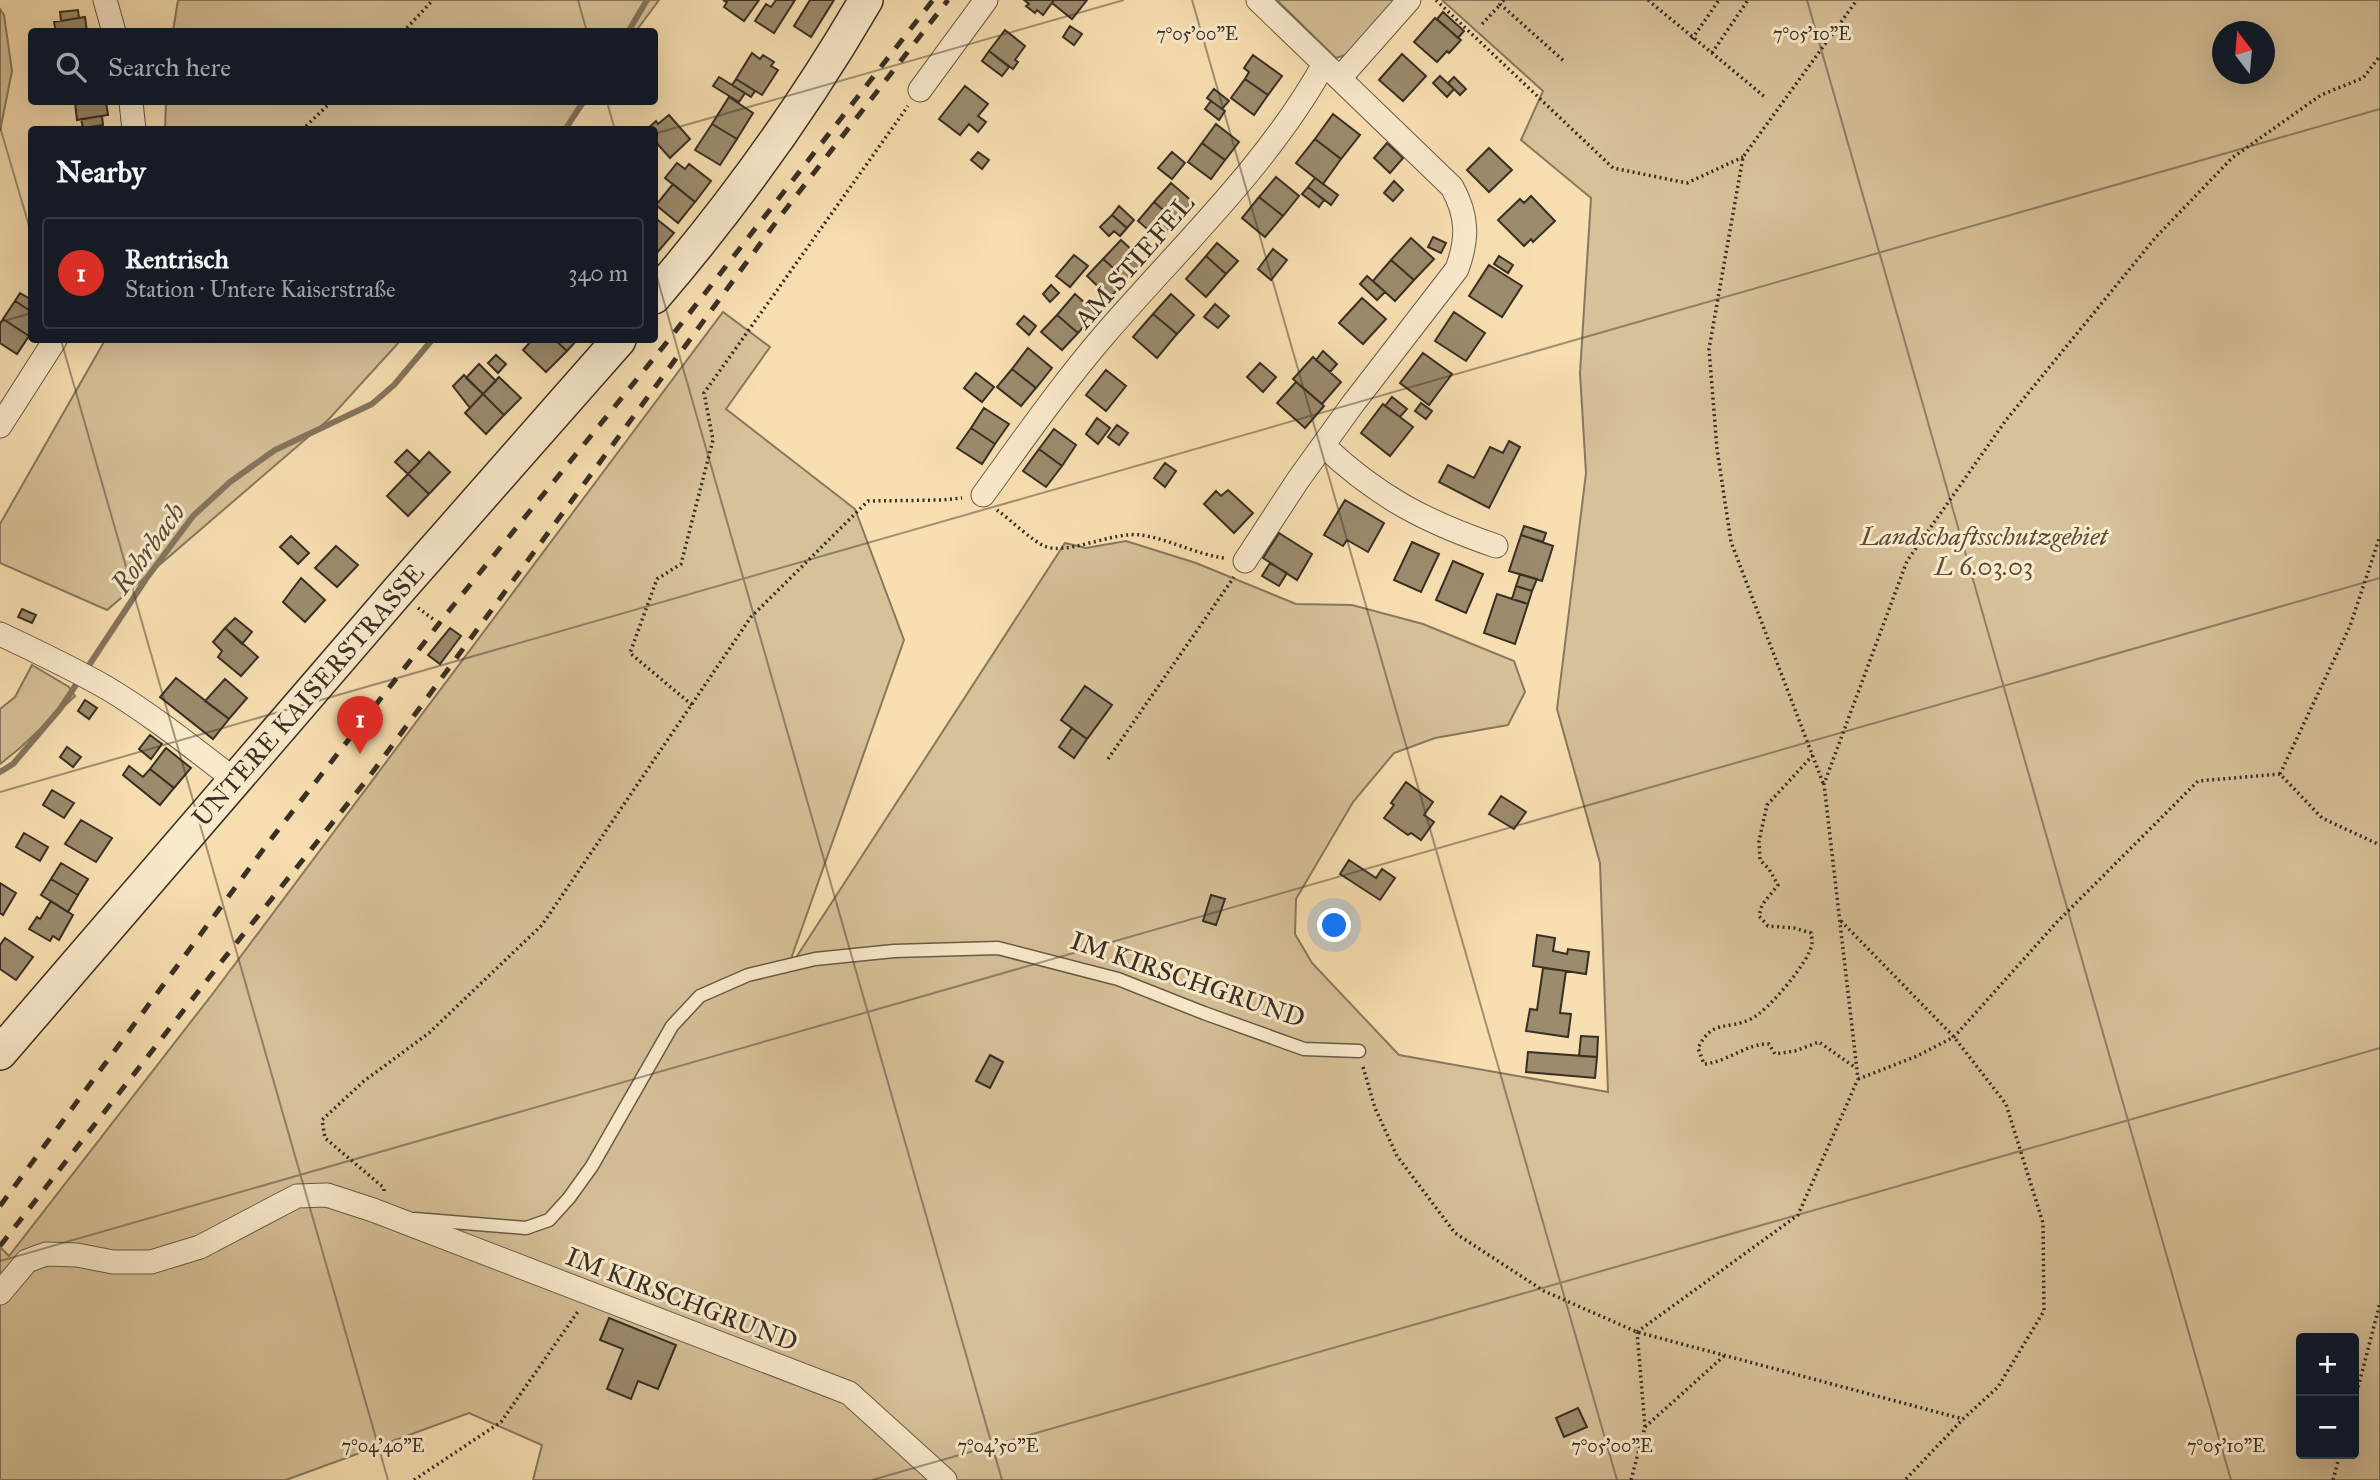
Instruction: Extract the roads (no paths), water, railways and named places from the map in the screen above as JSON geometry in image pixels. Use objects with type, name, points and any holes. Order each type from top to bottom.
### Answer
[{"type":"main road","points":[[658,293],[692,252],[802,102],[866,0]]},
{"type":"main road","name":"UNTERE KAISERSTRASSE","points":[[0,1053],[234,780],[616,343]]},
{"type":"street","points":[[105,0],[113,28]]},
{"type":"street","points":[[920,90],[986,0]]},
{"type":"street","points":[[1245,561],[1298,480],[1352,405],[1457,270],[1464,252],[1466,233],[1461,203],[1452,187],[1258,0]]},
{"type":"street","name":"AM STIEFEL","points":[[985,499],[1053,399],[1105,334],[1238,184],[1306,96],[1409,0]]},
{"type":"street","points":[[131,105],[134,126]]},
{"type":"street","points":[[0,426],[53,343]]},
{"type":"street","points":[[1324,446],[1353,474],[1404,508],[1466,536],[1496,546]]},
{"type":"street","points":[[0,634],[107,688],[144,712],[234,780]]},
{"type":"street","name":"IM KIRSCHGRUND","points":[[0,1293],[27,1261],[46,1254],[61,1253],[113,1262],[151,1262],[200,1247],[297,1196],[327,1195],[380,1212],[849,1393],[945,1480]]},
{"type":"lane","name":"IM KIRSCHGRUND","points":[[380,1212],[400,1217],[526,1228],[550,1220],[592,1166],[673,1026],[700,996],[748,975],[815,959],[894,951],[998,948],[1118,979],[1304,1049],[1359,1051]]},
{"type":"waterway","name":"Rohrbach","points":[[630,28],[647,0]]},
{"type":"waterway","name":"Rohrbach","points":[[568,126],[581,105]]},
{"type":"waterway","name":"Rohrbach","points":[[0,772],[13,764],[60,709],[146,579],[193,516],[230,482],[275,450],[372,404],[394,385],[429,343]]},
{"type":"railway","points":[[0,1206],[268,843],[452,607],[667,342],[933,0]]},
{"type":"railway","points":[[0,1246],[369,777],[782,214],[948,0]]},
{"type":"place","name":"Rentrisch","points":[[360,754]]},
{"type":"park label","name":"Landschaftsschutzgebiet L 6.03.03","points":[[1984,551]]}]
